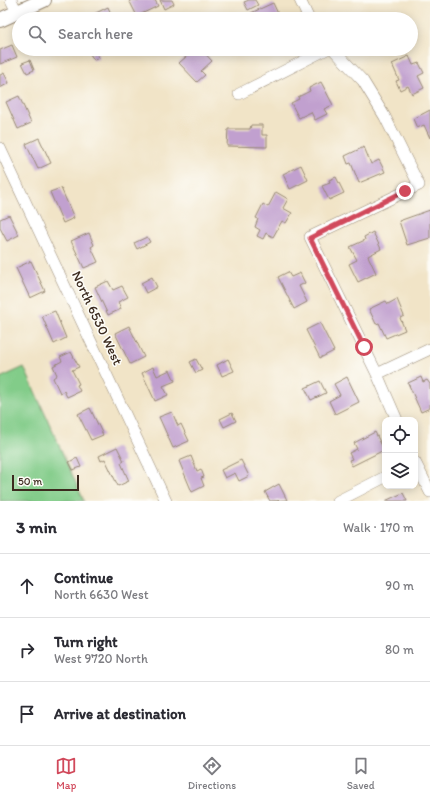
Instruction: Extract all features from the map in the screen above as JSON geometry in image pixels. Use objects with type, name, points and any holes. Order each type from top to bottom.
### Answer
[{"type":"street","points":[[0,20],[14,6],[44,0]]},
{"type":"street","points":[[300,0],[306,12]]},
{"type":"street","points":[[239,94],[313,56]]},
{"type":"street","points":[[340,56],[363,81],[385,117],[419,185],[310,238],[377,374],[396,417]]},
{"type":"street","name":"North 6530 West","points":[[0,148],[166,501]]},
{"type":"street","points":[[377,374],[430,349]]},
{"type":"street","points":[[418,468],[430,492]]},
{"type":"street","points":[[338,501],[382,479]]},
{"type":"green space","points":[[24,367],[84,501],[0,501],[0,378]]},
{"type":"building","points":[[129,0],[155,0],[158,6],[145,12],[135,12]]},
{"type":"building","points":[[160,0],[172,0],[174,4],[164,9]]},
{"type":"building","points":[[255,0],[258,5],[248,10],[244,2]]},
{"type":"building","points":[[273,3],[277,12],[253,12]]},
{"type":"building","points":[[108,7],[110,12],[98,12]]},
{"type":"building","points":[[12,45],[12,56],[17,57],[0,64],[0,50]]},
{"type":"building","points":[[91,56],[98,56],[99,58],[94,60]]},
{"type":"building","points":[[187,56],[207,56],[212,61],[201,71],[205,75],[197,82],[179,63]]},
{"type":"building","points":[[409,56],[413,65],[419,63],[424,73],[418,76],[424,88],[412,94],[408,86],[400,90],[396,81],[399,80],[392,64]]},
{"type":"building","points":[[30,60],[34,70],[27,73],[22,63]]},
{"type":"building","points":[[4,73],[9,83],[0,88],[0,75]]},
{"type":"building","points":[[321,82],[333,105],[324,109],[327,114],[315,120],[311,112],[299,118],[291,103],[299,99],[298,97],[310,91],[309,88]]},
{"type":"building","points":[[19,96],[31,123],[18,129],[6,102]]},
{"type":"building","points":[[430,110],[430,138],[424,125],[417,128],[413,119]]},
{"type":"building","points":[[251,125],[262,125],[262,135],[267,135],[267,147],[227,146],[228,129],[250,129]]},
{"type":"building","points":[[39,138],[51,163],[38,169],[26,144]]},
{"type":"building","points":[[364,147],[371,164],[379,160],[385,172],[359,183],[351,163],[348,164],[345,156]]},
{"type":"building","points":[[301,165],[308,180],[290,189],[283,174]]},
{"type":"building","points":[[336,177],[344,193],[329,200],[322,186],[330,183],[329,180]]},
{"type":"building","points":[[61,188],[74,218],[63,223],[50,192]]},
{"type":"building","points":[[276,192],[288,199],[283,208],[292,213],[286,223],[282,221],[273,237],[266,233],[263,239],[257,236],[260,230],[255,227],[258,219],[256,218],[263,204],[268,207]]},
{"type":"building","points":[[430,210],[430,238],[407,245],[399,221]]},
{"type":"building","points":[[9,215],[19,235],[7,241],[0,228],[0,219]]},
{"type":"building","points":[[373,232],[381,249],[368,256],[376,273],[358,282],[349,264],[357,260],[350,247],[365,240],[364,237]]},
{"type":"building","points":[[89,233],[94,245],[91,247],[98,262],[84,268],[71,241]]},
{"type":"building","points":[[147,237],[150,242],[137,249],[134,243]]},
{"type":"building","points":[[31,261],[45,291],[30,298],[16,268]]},
{"type":"building","points":[[288,272],[291,277],[300,273],[305,283],[299,286],[307,302],[294,309],[278,277]]},
{"type":"building","points":[[152,277],[157,287],[146,293],[141,283]]},
{"type":"building","points":[[108,281],[113,290],[122,286],[128,297],[118,302],[121,309],[108,315],[95,287]]},
{"type":"building","points":[[397,299],[404,316],[400,318],[405,330],[386,338],[379,323],[376,324],[369,309],[386,301],[388,304]]},
{"type":"building","points":[[55,311],[66,338],[54,344],[42,316]]},
{"type":"building","points":[[320,323],[334,351],[320,358],[306,330]]},
{"type":"building","points":[[129,326],[144,357],[130,364],[115,333]]},
{"type":"building","points":[[71,352],[79,367],[72,370],[79,384],[77,385],[80,391],[67,397],[64,391],[60,393],[53,378],[57,375],[53,366],[62,361],[60,357]]},
{"type":"building","points":[[196,359],[202,370],[196,373],[190,362]]},
{"type":"building","points":[[228,359],[234,371],[222,376],[217,365]]},
{"type":"building","points":[[153,367],[157,376],[170,370],[175,381],[163,386],[168,395],[155,401],[142,373]]},
{"type":"building","points":[[347,377],[359,402],[335,414],[329,401],[340,395],[334,384]]},
{"type":"building","points":[[421,377],[423,382],[427,380],[430,384],[430,408],[421,412],[408,383]]},
{"type":"building","points":[[320,381],[326,393],[311,400],[305,388]]},
{"type":"building","points":[[90,408],[103,435],[91,440],[78,414]]},
{"type":"building","points":[[172,412],[178,426],[181,424],[189,441],[173,448],[159,417]]},
{"type":"building","points":[[232,413],[236,421],[224,427],[220,419]]},
{"type":"building","points":[[375,432],[382,446],[382,451],[352,466],[349,460],[352,459],[349,453],[357,449],[354,443]]},
{"type":"building","points":[[117,447],[124,461],[121,463],[129,481],[118,486],[105,459],[101,461],[99,456]]},
{"type":"building","points":[[191,456],[197,471],[201,469],[204,477],[201,478],[204,486],[192,492],[179,461]]},
{"type":"building","points":[[77,458],[81,467],[73,470],[69,462]]},
{"type":"building","points":[[241,460],[249,476],[239,481],[235,473],[225,478],[221,470]]},
{"type":"building","points":[[279,484],[287,500],[270,501],[265,492]]},
{"type":"building","points":[[403,493],[407,501],[385,501]]},
{"type":"route","points":[[364,347],[310,238],[405,191]]}]
